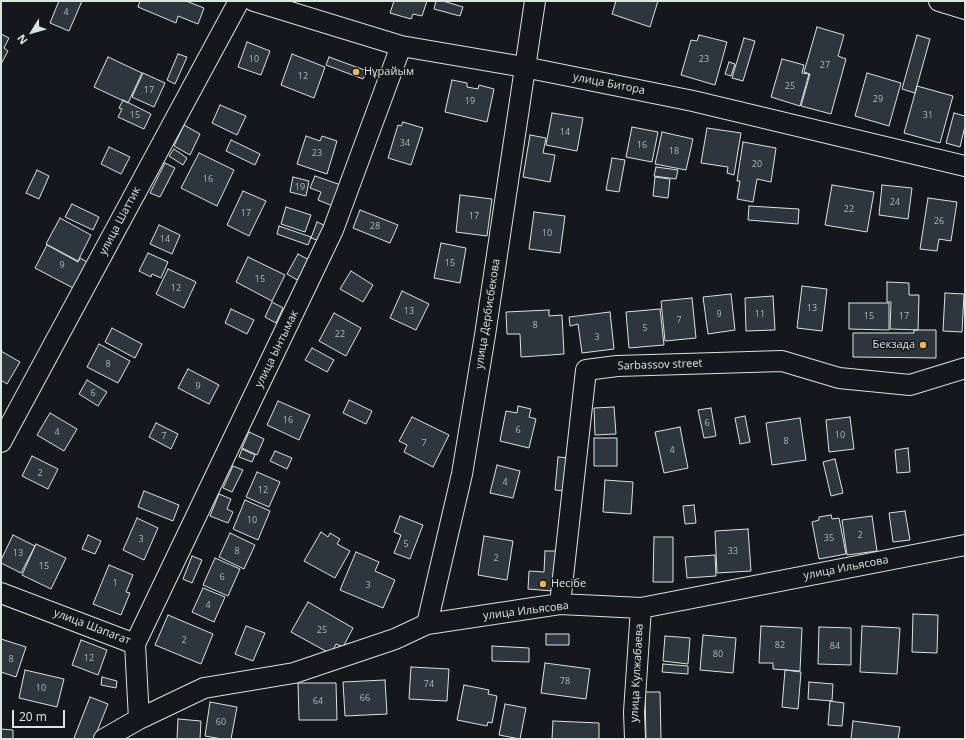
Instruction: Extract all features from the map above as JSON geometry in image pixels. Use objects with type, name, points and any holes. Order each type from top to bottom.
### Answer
[{"type":"street","name":"улица Шаттик","points":[[1,442],[239,1]]},
{"type":"street","name":"улица Битора","points":[[254,1],[401,46],[524,67],[693,101],[965,166]]},
{"type":"street","name":"улица Дербисбекова","points":[[427,624],[462,474],[485,335],[535,1]]},
{"type":"street","points":[[939,1],[965,9]]},
{"type":"street","name":"улица Ынтымак","points":[[135,644],[333,230],[401,46]]},
{"type":"street","name":"Sarbassov street","points":[[560,604],[586,370],[617,366],[782,361],[839,378],[910,385],[965,368]]},
{"type":"street","name":"улица Ильясова","points":[[104,739],[139,719],[204,688],[294,673],[395,639],[427,624],[560,604],[641,608],[965,545]]},
{"type":"street","name":"улица Шапагат","points":[[1,593],[135,644],[139,719]]},
{"type":"street","name":"улица Кулжабаева","points":[[635,739],[634,712],[641,608]]},
{"type":"building","points":[[59,1],[82,1],[69,31],[50,23]]},
{"type":"building","points":[[140,1],[186,1],[204,8],[198,24],[178,16],[176,23],[138,7]]},
{"type":"building","points":[[394,1],[427,1],[422,16],[413,14],[411,19],[390,13]]},
{"type":"building","points":[[436,1],[443,1],[463,7],[460,16],[434,9]]},
{"type":"building","points":[[616,1],[658,1],[650,27],[612,14]]},
{"type":"building","points":[[817,27],[844,35],[838,56],[846,59],[831,114],[801,106],[810,74],[804,72]]},
{"type":"building","points":[[1,34],[9,38],[4,48],[8,51],[1,64]]},
{"type":"building","points":[[699,35],[727,42],[715,85],[681,75],[691,40],[697,41]]},
{"type":"building","points":[[917,35],[930,39],[915,93],[902,89]]},
{"type":"building","points":[[744,38],[755,41],[743,81],[732,78]]},
{"type":"building","points":[[247,42],[270,51],[261,75],[238,67]]},
{"type":"building","points":[[178,54],[187,57],[175,84],[167,80]]},
{"type":"building","points":[[292,54],[325,67],[314,98],[281,85]]},
{"type":"building","points":[[108,57],[142,73],[128,103],[94,87]]},
{"type":"building","points":[[329,57],[367,71],[363,79],[326,65]]},
{"type":"building","points":[[782,59],[804,65],[802,73],[809,74],[800,106],[771,97]]},
{"type":"building","points":[[729,62],[735,64],[731,76],[725,74]]},
{"type":"building","points":[[143,73],[165,83],[154,107],[132,97]]},
{"type":"building","points":[[867,73],[901,83],[889,126],[855,116]]},
{"type":"building","points":[[452,80],[467,83],[467,87],[478,89],[479,85],[494,89],[487,122],[445,112]]},
{"type":"building","points":[[917,86],[953,96],[940,143],[904,133]]},
{"type":"building","points":[[123,100],[151,114],[144,129],[118,117],[122,109],[119,108]]},
{"type":"building","points":[[220,105],[246,116],[237,135],[212,123]]},
{"type":"building","points":[[552,113],[583,118],[577,151],[546,145]]},
{"type":"building","points":[[954,113],[965,116],[965,126],[960,147],[946,143]]},
{"type":"building","points":[[403,122],[423,128],[411,165],[388,158],[398,125],[401,126]]},
{"type":"building","points":[[184,125],[200,134],[190,155],[174,146]]},
{"type":"building","points":[[632,127],[658,132],[652,162],[626,157]]},
{"type":"building","points":[[707,128],[741,133],[734,175],[727,173],[728,167],[701,163]]},
{"type":"building","points":[[662,132],[693,139],[686,170],[655,164]]},
{"type":"building","points":[[530,135],[546,138],[543,153],[555,155],[550,182],[523,177]]},
{"type":"building","points":[[306,136],[320,141],[322,136],[337,141],[327,174],[297,164]]},
{"type":"building","points":[[231,140],[260,154],[255,165],[226,151]]},
{"type":"building","points":[[743,142],[776,148],[771,182],[757,179],[753,202],[737,199],[740,181],[737,181]]},
{"type":"building","points":[[109,147],[130,157],[121,174],[101,164]]},
{"type":"building","points":[[174,149],[187,158],[183,165],[169,156]]},
{"type":"building","points":[[199,153],[234,170],[217,206],[181,188]]},
{"type":"building","points":[[612,158],[625,160],[619,192],[606,190]]},
{"type":"building","points":[[165,163],[175,168],[160,197],[150,193]]},
{"type":"building","points":[[656,167],[678,170],[676,179],[654,176]]},
{"type":"building","points":[[37,170],[49,176],[39,199],[26,193]]},
{"type":"building","points":[[315,176],[341,185],[333,206],[318,200],[321,192],[310,188]]},
{"type":"building","points":[[293,177],[309,181],[306,196],[290,192]]},
{"type":"building","points":[[655,177],[670,179],[668,198],[653,196]]},
{"type":"building","points":[[832,185],[874,192],[867,232],[825,225]]},
{"type":"building","points":[[882,185],[912,188],[908,219],[879,215]]},
{"type":"building","points":[[243,191],[266,201],[249,236],[227,225]]},
{"type":"building","points":[[460,195],[492,199],[487,236],[456,232]]},
{"type":"building","points":[[928,198],[957,202],[951,241],[939,239],[937,251],[920,249]]},
{"type":"building","points":[[72,204],[99,217],[93,230],[65,217]]},
{"type":"building","points":[[749,206],[799,209],[798,224],[748,220]]},
{"type":"building","points":[[286,207],[311,215],[305,232],[281,224]]},
{"type":"building","points":[[360,210],[398,225],[390,243],[353,228]]},
{"type":"building","points":[[534,212],[565,216],[560,253],[529,249]]},
{"type":"building","points":[[60,218],[91,235],[78,261],[46,244]]},
{"type":"building","points":[[317,222],[326,226],[320,241],[311,238]]},
{"type":"building","points":[[159,225],[180,235],[172,254],[150,244]]},
{"type":"building","points":[[279,226],[311,237],[308,245],[277,234]]},
{"type":"building","points":[[441,243],[466,248],[460,283],[434,278]]},
{"type":"building","points":[[47,245],[78,262],[80,258],[89,263],[75,289],[35,268]]},
{"type":"building","points":[[148,253],[168,262],[161,278],[152,274],[151,277],[139,271]]},
{"type":"building","points":[[298,254],[311,261],[299,281],[287,274]]},
{"type":"building","points":[[248,257],[285,275],[272,301],[236,282]]},
{"type":"building","points":[[168,269],[196,282],[184,308],[156,294]]},
{"type":"building","points":[[351,271],[373,285],[363,302],[340,289]]},
{"type":"building","points":[[887,282],[909,283],[909,295],[919,295],[918,330],[890,329],[891,302],[887,302]]},
{"type":"building","points":[[802,286],[827,289],[822,331],[797,328]]},
{"type":"building","points":[[402,291],[429,304],[416,330],[390,318]]},
{"type":"building","points":[[945,293],[964,294],[962,332],[943,331]]},
{"type":"building","points":[[731,294],[735,330],[708,334],[703,297]]},
{"type":"building","points":[[773,296],[775,330],[746,331],[745,298]]},
{"type":"building","points":[[692,298],[696,338],[665,341],[661,301]]},
{"type":"building","points":[[272,302],[283,308],[276,323],[265,317]]},
{"type":"building","points":[[849,303],[889,303],[889,330],[849,329]]},
{"type":"building","points":[[231,309],[254,320],[247,334],[225,323]]},
{"type":"building","points":[[660,309],[664,345],[629,348],[626,312]]},
{"type":"building","points":[[549,310],[549,316],[562,315],[564,354],[521,357],[520,334],[507,334],[506,312]]},
{"type":"building","points":[[610,312],[614,349],[582,353],[578,324],[570,326],[569,317]]},
{"type":"building","points":[[334,313],[361,328],[346,356],[319,341]]},
{"type":"building","points":[[112,328],[142,344],[135,358],[105,342]]},
{"type":"building","points":[[914,330],[936,330],[936,358],[853,357],[853,333],[914,333]]},
{"type":"building","points":[[99,344],[130,361],[118,383],[87,367]]},
{"type":"building","points":[[312,348],[334,360],[327,372],[305,360]]},
{"type":"building","points":[[1,351],[20,362],[7,384],[1,380]]},
{"type":"building","points":[[188,369],[219,385],[209,404],[178,388]]},
{"type":"building","points":[[87,380],[107,392],[98,406],[79,394]]},
{"type":"building","points":[[349,400],[372,411],[366,424],[343,413]]},
{"type":"building","points":[[278,401],[310,415],[299,440],[267,425]]},
{"type":"building","points":[[518,406],[531,409],[529,417],[536,419],[529,448],[500,441],[506,411],[517,413]]},
{"type":"building","points":[[614,407],[616,434],[595,435],[594,408]]},
{"type":"building","points":[[711,408],[716,436],[704,438],[698,410]]},
{"type":"building","points":[[50,413],[77,429],[64,451],[37,435]]},
{"type":"building","points":[[745,416],[750,442],[740,444],[735,418]]},
{"type":"building","points":[[412,417],[449,435],[433,467],[404,452],[407,445],[399,441]]},
{"type":"building","points":[[850,417],[854,449],[829,452],[826,420]]},
{"type":"building","points":[[800,418],[806,460],[772,465],[766,423]]},
{"type":"building","points":[[156,423],[178,434],[171,449],[149,437]]},
{"type":"building","points":[[680,427],[688,468],[664,473],[655,432]]},
{"type":"building","points":[[249,432],[264,439],[257,455],[242,448]]},
{"type":"building","points":[[594,438],[617,438],[617,466],[594,466]]},
{"type":"building","points":[[908,448],[910,472],[897,473],[895,450]]},
{"type":"building","points":[[242,449],[255,455],[252,462],[239,457]]},
{"type":"building","points":[[275,451],[292,458],[287,469],[270,461]]},
{"type":"building","points":[[32,456],[58,469],[48,489],[22,476]]},
{"type":"building","points":[[558,457],[569,458],[565,491],[555,490]]},
{"type":"building","points":[[835,459],[843,493],[831,496],[823,462]]},
{"type":"building","points":[[497,465],[520,471],[513,498],[490,493]]},
{"type":"building","points":[[233,466],[243,470],[232,492],[223,488]]},
{"type":"building","points":[[257,472],[280,482],[269,507],[246,497]]},
{"type":"building","points":[[605,480],[633,482],[631,514],[603,512]]},
{"type":"building","points":[[144,491],[179,505],[173,521],[138,507]]},
{"type":"building","points":[[219,494],[231,499],[227,509],[233,512],[228,523],[210,516]]},
{"type":"building","points":[[245,500],[270,511],[258,540],[233,529]]},
{"type":"building","points":[[694,505],[696,523],[685,524],[683,506]]},
{"type":"building","points":[[905,511],[910,540],[893,542],[889,513]]},
{"type":"building","points":[[831,515],[832,519],[839,518],[846,554],[819,559],[812,522],[819,520],[819,517]]},
{"type":"building","points":[[400,516],[423,525],[410,559],[394,553],[401,535],[394,532]]},
{"type":"building","points":[[872,516],[877,551],[847,555],[842,520]]},
{"type":"building","points":[[137,518],[158,528],[144,560],[123,550]]},
{"type":"building","points":[[748,529],[751,571],[717,573],[715,531]]},
{"type":"building","points":[[321,532],[328,537],[330,533],[340,539],[337,544],[350,551],[335,578],[304,561]]},
{"type":"building","points":[[230,533],[255,545],[244,569],[219,557]]},
{"type":"building","points":[[13,535],[35,546],[21,573],[1,563]]},
{"type":"building","points":[[88,535],[101,541],[95,554],[82,549]]},
{"type":"building","points":[[484,536],[513,541],[507,580],[478,575]]},
{"type":"building","points":[[654,537],[673,537],[673,582],[653,582]]},
{"type":"building","points":[[36,544],[66,558],[51,589],[22,575]]},
{"type":"building","points":[[545,551],[557,551],[553,591],[528,589],[529,571],[544,572]]},
{"type":"building","points":[[356,552],[379,562],[375,571],[395,580],[383,608],[340,590]]},
{"type":"building","points":[[715,555],[716,576],[687,578],[685,557]]},
{"type":"building","points":[[192,556],[202,560],[192,583],[183,579]]},
{"type":"building","points":[[215,558],[240,569],[228,596],[203,585]]},
{"type":"building","points":[[109,565],[133,575],[126,592],[130,593],[121,615],[93,604]]},
{"type":"building","points":[[203,588],[225,597],[214,622],[192,612]]},
{"type":"building","points":[[308,602],[353,628],[343,647],[336,644],[331,654],[291,632]]},
{"type":"building","points":[[913,614],[938,615],[937,653],[912,652]]},
{"type":"building","points":[[168,615],[213,634],[201,664],[155,645]]},
{"type":"building","points":[[246,626],[265,633],[253,661],[235,654]]},
{"type":"building","points":[[761,626],[802,628],[800,671],[773,669],[773,663],[759,663]]},
{"type":"building","points":[[862,626],[900,628],[897,674],[860,672]]},
{"type":"building","points":[[819,627],[851,628],[851,665],[818,664]]},
{"type":"building","points":[[546,634],[569,634],[569,645],[546,645]]},
{"type":"building","points":[[703,635],[736,638],[733,673],[700,670]]},
{"type":"building","points":[[665,636],[690,638],[688,664],[663,661]]},
{"type":"building","points":[[1,639],[26,647],[16,677],[1,672]]},
{"type":"building","points":[[81,640],[107,650],[98,675],[72,665]]},
{"type":"building","points":[[492,646],[529,648],[529,662],[492,661]]},
{"type":"building","points":[[545,663],[590,669],[586,699],[541,693]]},
{"type":"building","points":[[663,664],[688,666],[688,674],[662,672]]},
{"type":"building","points":[[411,667],[449,669],[447,701],[409,699]]},
{"type":"building","points":[[25,670],[64,679],[57,707],[19,698]]},
{"type":"building","points":[[785,670],[801,672],[798,709],[782,707]]},
{"type":"building","points":[[102,677],[117,681],[116,688],[101,685]]},
{"type":"building","points":[[385,680],[387,714],[345,716],[343,682]]},
{"type":"building","points":[[809,682],[833,684],[832,701],[808,699]]},
{"type":"building","points":[[298,683],[336,683],[337,720],[299,720]]},
{"type":"building","points":[[464,685],[489,690],[488,694],[497,696],[492,723],[488,722],[487,726],[457,720]]},
{"type":"building","points":[[645,692],[660,692],[661,739],[646,739]]},
{"type":"building","points":[[90,697],[108,704],[94,739],[74,738]]},
{"type":"building","points":[[830,701],[844,703],[842,726],[828,725]]},
{"type":"building","points":[[210,702],[237,707],[231,739],[205,736]]},
{"type":"building","points":[[505,704],[526,708],[520,739],[499,735]]},
{"type":"building","points":[[178,719],[201,721],[200,739],[177,739]]},
{"type":"building","points":[[553,721],[599,723],[599,739],[552,739]]},
{"type":"building","points":[[853,721],[900,727],[898,739],[851,739]]},
{"type":"building","points":[[1,729],[13,730],[13,739],[1,739]]},
{"type":"place","name":"Нұрайым","points":[[356,72]]},
{"type":"place","name":"Бекзада","points":[[923,345]]},
{"type":"place","name":"Несібе","points":[[543,584]]}]
